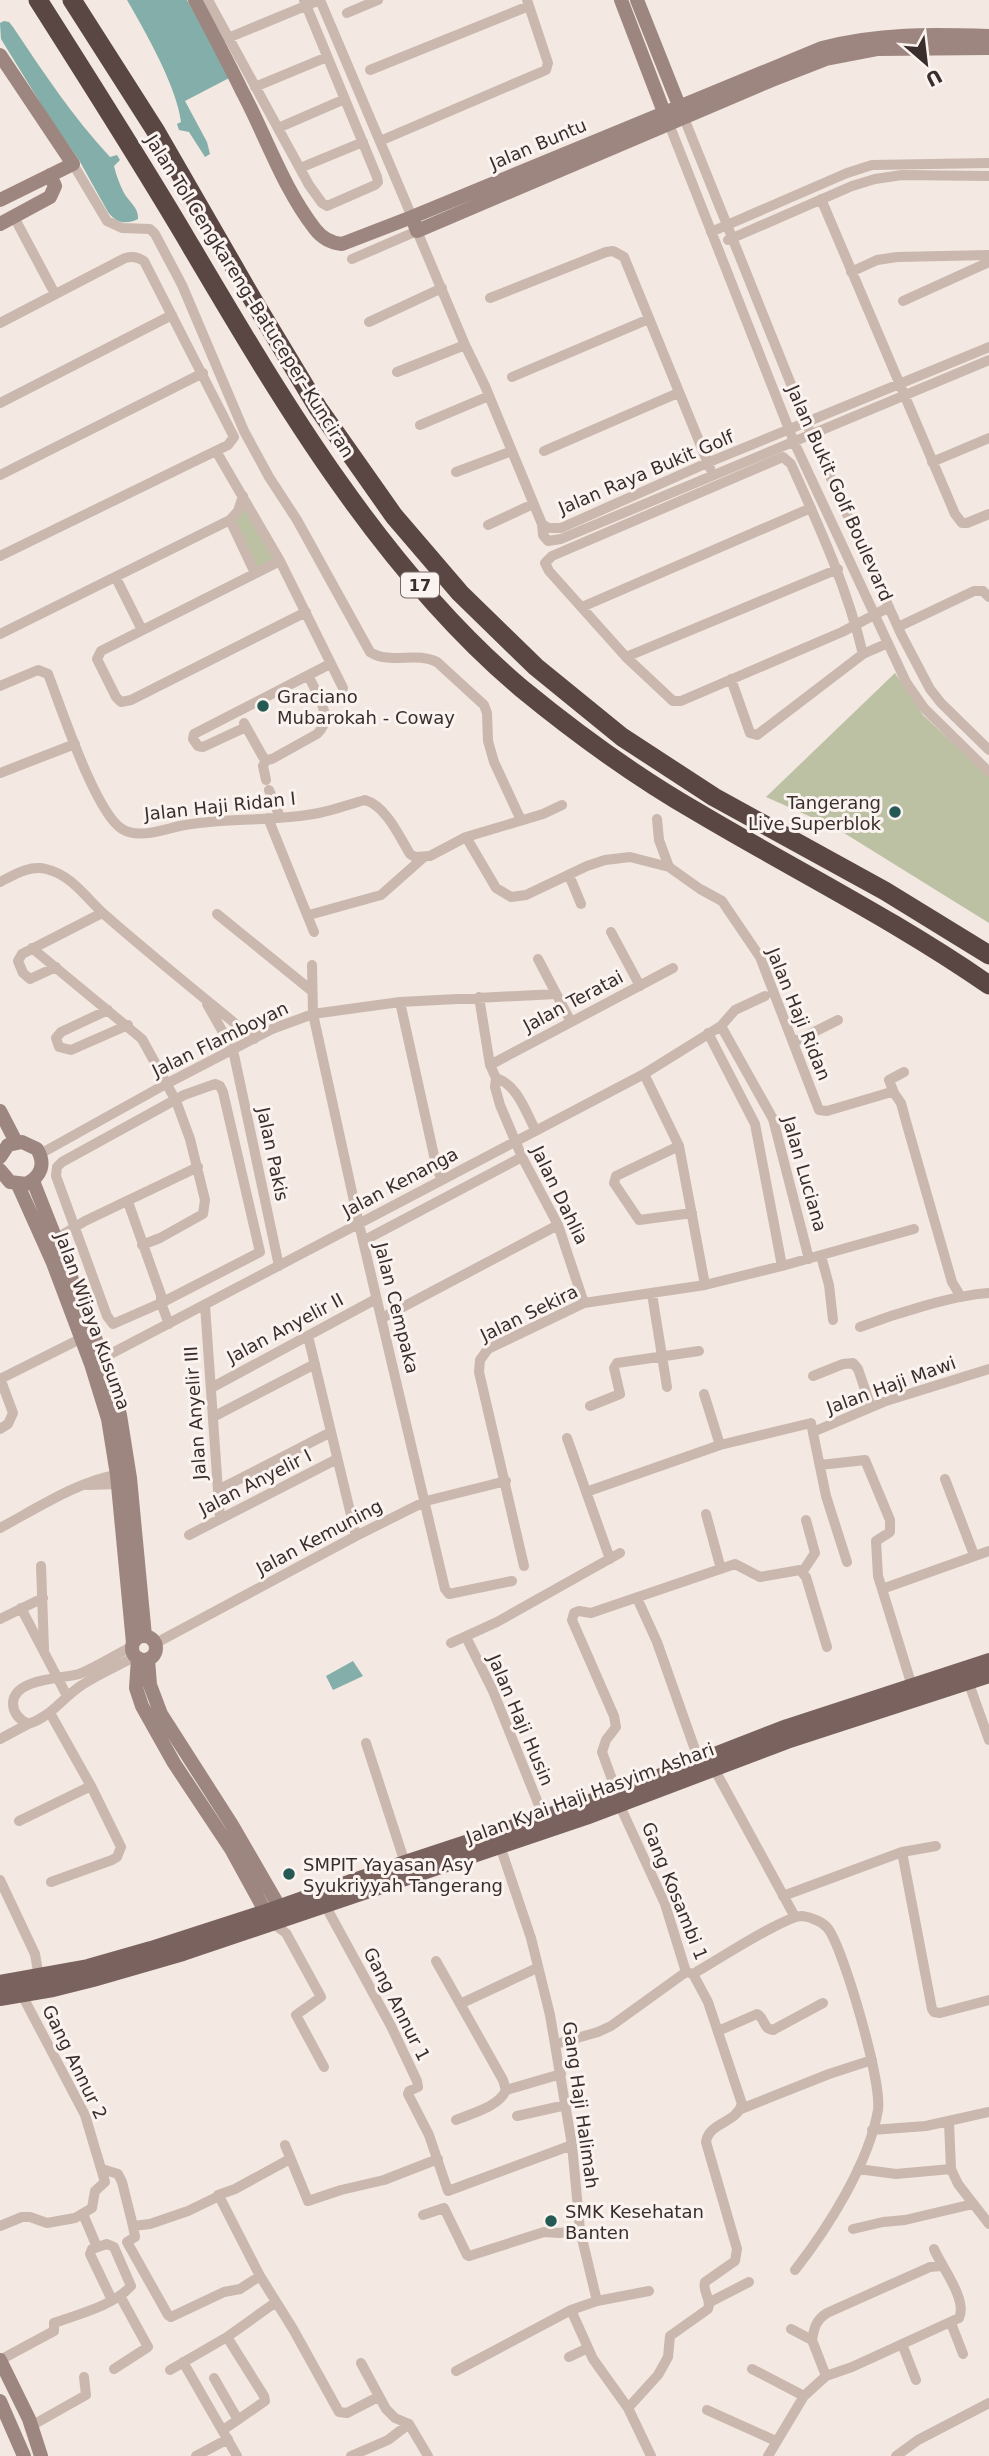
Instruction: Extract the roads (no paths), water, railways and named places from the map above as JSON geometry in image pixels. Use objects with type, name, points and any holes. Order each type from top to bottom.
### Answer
[{"type":"highway","name":"Jalan Tol Cengkareng–Batuceper–Kunciran","points":[[38,0],[130,144],[230,312],[298,419],[375,533],[440,609],[519,686],[607,755],[695,812],[869,911],[989,985]]},
{"type":"highway","name":"Jalan Tol Cengkareng–Batuceper–Kunciran","points":[[72,0],[155,130],[318,408],[394,516],[460,593],[537,667],[622,737],[714,797],[884,891],[989,955]]},
{"type":"main road","name":"Jalan Kyai Haji Hasyim Ashari","points":[[0,1997],[22,1995],[93,1979],[151,1962],[500,1846],[707,1763],[787,1727],[989,1661]]},
{"type":"main road","name":"Jalan Kyai Haji Hasyim Ashari","points":[[707,1763],[787,1741],[989,1675]]},
{"type":"main road","name":"Jalan Kyai Haji Hasyim Ashari","points":[[0,1983],[39,1977],[278,1919],[405,1863],[544,1818],[618,1799]]},
{"type":"street","name":"Jalan Buntu","points":[[195,0],[243,91],[262,135],[316,230],[335,243],[350,242],[415,224]]},
{"type":"street","points":[[208,0],[300,168],[322,203],[327,206],[378,182],[305,3]]},
{"type":"street","points":[[228,38],[305,3],[320,0],[542,524]]},
{"type":"street","points":[[347,13],[378,0]]},
{"type":"street","points":[[621,0],[666,118]]},
{"type":"street","points":[[638,0],[681,112]]},
{"type":"street","points":[[370,70],[528,3],[548,63],[546,70],[540,74],[380,141]]},
{"type":"street","points":[[681,112],[767,69],[843,43],[875,37],[923,34],[989,36]]},
{"type":"street","points":[[681,112],[845,54],[924,47],[989,48]]},
{"type":"street","points":[[0,55],[73,164],[107,221],[122,228],[150,229],[155,234],[182,285],[244,430],[370,652],[378,657],[429,658],[437,662],[484,705],[488,741],[494,762],[521,820]]},
{"type":"street","points":[[255,87],[327,57]]},
{"type":"street","points":[[278,128],[345,99]]},
{"type":"street","name":"Jalan Buntu","points":[[352,259],[415,224],[681,112]]},
{"type":"street","name":"Jalan Bukit Golf Boulevard","points":[[681,112],[729,224],[732,239],[809,428],[898,627],[930,689],[989,750]]},
{"type":"street","name":"Jalan Bukit Golf Boulevard","points":[[666,118],[794,442],[913,695],[989,772]]},
{"type":"street","points":[[300,168],[363,142]]},
{"type":"street","points":[[711,232],[847,173],[872,166],[989,163]]},
{"type":"street","points":[[1,197],[73,164]]},
{"type":"street","points":[[0,224],[50,197],[55,186],[50,174]]},
{"type":"street","points":[[717,245],[852,186],[902,175],[989,176]]},
{"type":"street","points":[[809,189],[818,201],[851,272],[954,514],[962,523],[989,514]]},
{"type":"street","points":[[785,200],[791,213]]},
{"type":"street","points":[[14,217],[55,294]]},
{"type":"street","points":[[490,298],[606,252],[613,251],[624,257],[713,475]]},
{"type":"street","points":[[851,272],[885,258],[989,255]]},
{"type":"street","points":[[0,323],[125,258],[135,257],[144,261],[234,432],[232,443],[216,452],[0,556]]},
{"type":"street","points":[[903,301],[989,262]]},
{"type":"street","points":[[369,322],[442,288]]},
{"type":"street","points":[[0,403],[172,315]]},
{"type":"street","points":[[512,377],[649,319]]},
{"type":"street","points":[[397,372],[465,345]]},
{"type":"street","name":"Jalan Raya Bukit Golf","points":[[902,391],[989,347]]},
{"type":"street","name":"Jalan Raya Bukit Golf","points":[[542,524],[548,528],[561,528],[790,430],[809,428],[989,359]]},
{"type":"street","points":[[0,475],[203,373]]},
{"type":"street","points":[[544,451],[678,393]]},
{"type":"street","points":[[420,425],[489,396]]},
{"type":"street","name":"Jalan Raya Bukit Golf","points":[[542,524],[545,539],[561,539],[794,442],[809,428]]},
{"type":"street","points":[[932,462],[989,438]]},
{"type":"street","points":[[456,472],[512,451]]},
{"type":"street","points":[[216,452],[280,561],[343,688]]},
{"type":"street","points":[[863,654],[856,625],[838,569],[786,458],[778,457],[547,559],[545,563],[549,571],[626,657],[673,701],[681,701],[856,625],[889,607]]},
{"type":"street","points":[[0,634],[230,520],[238,511],[243,496]]},
{"type":"street","points":[[488,525],[533,503]]},
{"type":"street","points":[[582,607],[811,508]]},
{"type":"street","points":[[230,520],[255,573]]},
{"type":"street","points":[[280,561],[101,651],[97,655],[116,697],[121,702],[131,700],[306,612]]},
{"type":"street","points":[[626,657],[838,569]]},
{"type":"street","points":[[116,578],[142,630]]},
{"type":"street","points":[[898,627],[974,591],[983,591],[989,597]]},
{"type":"street","points":[[731,679],[750,733],[755,736],[863,654],[888,643]]},
{"type":"street","points":[[246,727],[203,747],[198,747],[193,739],[194,734],[330,664]]},
{"type":"street","name":"Jalan Haji Ridan I","points":[[0,686],[38,670],[46,672],[96,795],[122,829],[140,833],[185,825],[318,813],[365,800],[380,808],[410,854],[415,858],[424,858]]},
{"type":"street","points":[[238,713],[263,757],[272,760],[322,729],[326,715],[309,677]]},
{"type":"street","points":[[0,773],[75,744]]},
{"type":"street","points":[[266,760],[263,766],[267,785],[280,817]]},
{"type":"street","points":[[309,915],[381,895],[424,858],[466,837],[562,805]]},
{"type":"street","points":[[268,818],[317,929]]},
{"type":"street","points":[[657,819],[659,840],[669,867]]},
{"type":"street","name":"Jalan Haji Ridan","points":[[466,837],[488,878],[503,894],[511,897],[526,895],[605,860],[630,857],[669,867],[722,901],[760,957],[817,1105],[822,1111],[894,1093]]},
{"type":"street","points":[[0,882],[24,870],[44,869],[74,884],[102,913],[254,1039]]},
{"type":"street","points":[[569,875],[581,904]]},
{"type":"street","points":[[56,967],[35,978],[27,978],[18,961],[22,954],[32,948],[102,913]]},
{"type":"street","points":[[217,914],[312,991]]},
{"type":"street","points":[[611,932],[639,985]]},
{"type":"street","points":[[32,948],[142,1039],[176,1101],[198,1167],[205,1200],[203,1214],[142,1245]]},
{"type":"street","points":[[538,959],[571,1022]]},
{"type":"street","name":"Jalan Cempaka","points":[[312,965],[313,1014],[376,1299],[447,1593],[512,1581]]},
{"type":"street","name":"Jalan Teratai","points":[[490,1065],[673,968]]},
{"type":"street","name":"Jalan Flamboyan","points":[[40,1154],[272,1029],[313,1014],[400,1002],[556,994]]},
{"type":"street","name":"Jalan Kenanga","points":[[97,1361],[643,1074],[722,1026],[735,1010],[765,996]]},
{"type":"street","name":"Jalan Pakis","points":[[204,997],[233,1050],[279,1266]]},
{"type":"street","points":[[479,997],[490,1065],[496,1079],[505,1081],[512,1088],[536,1131]]},
{"type":"street","points":[[400,1002],[437,1169],[442,1180]]},
{"type":"street","points":[[108,1010],[61,1032],[56,1038],[59,1047],[71,1050],[128,1025]]},
{"type":"street","points":[[794,1042],[838,1020]]},
{"type":"street","name":"Jalan Luciana","points":[[722,1026],[773,1119],[809,1259]]},
{"type":"street","name":"Jalan Luciana","points":[[708,1033],[755,1124],[782,1266]]},
{"type":"street","points":[[904,1072],[889,1080],[901,1103],[952,1282],[961,1297]]},
{"type":"street","points":[[643,1074],[679,1146],[705,1285]]},
{"type":"street","name":"Jalan Dahlia","points":[[496,1079],[495,1087],[515,1142],[558,1225],[584,1303]]},
{"type":"street","points":[[218,1084],[223,1092],[260,1252],[118,1323],[110,1322],[56,1176],[59,1165],[176,1101],[206,1086],[218,1084]]},
{"type":"street","points":[[0,1111],[5,1146],[32,1145],[40,1154],[41,1170],[33,1181],[18,1185],[6,1180],[0,1172]]},
{"type":"street","points":[[755,1124],[773,1119]]},
{"type":"street","points":[[232,1128],[249,1125]]},
{"type":"street","points":[[679,1146],[616,1176],[614,1183],[639,1220],[692,1213]]},
{"type":"street","points":[[363,1241],[522,1157]]},
{"type":"street","points":[[55,1234],[198,1167]]},
{"type":"street","name":"Jalan Wijaya Kusuma","points":[[33,1181],[55,1234],[97,1361],[118,1406],[127,1455],[141,1649],[136,1688],[142,1706],[174,1763],[227,1829],[278,1919]]},
{"type":"street","name":"Jalan Wijaya Kusuma","points":[[18,1185],[53,1263],[82,1338],[97,1361],[118,1480],[141,1649]]},
{"type":"street","points":[[128,1202],[172,1322]]},
{"type":"street","points":[[382,1318],[558,1225]]},
{"type":"street","name":"Jalan Sekira","points":[[524,1566],[479,1372],[480,1360],[488,1349],[584,1303],[705,1285],[914,1229]]},
{"type":"street","points":[[821,1255],[829,1285],[833,1320]]},
{"type":"street","points":[[860,1327],[961,1297],[989,1293]]},
{"type":"street","points":[[652,1294],[667,1387]]},
{"type":"street","name":"Jalan Anyelir II","points":[[211,1388],[376,1299]]},
{"type":"street","name":"Jalan Anyelir III","points":[[205,1305],[220,1519]]},
{"type":"street","points":[[308,1336],[356,1536]]},
{"type":"street","points":[[1,1427],[8,1424],[13,1413],[0,1379],[82,1338]]},
{"type":"street","points":[[590,1406],[621,1392],[615,1364],[699,1350]]},
{"type":"street","points":[[813,1376],[843,1364],[853,1363],[858,1369],[871,1407]]},
{"type":"street","points":[[213,1418],[315,1364]]},
{"type":"street","name":"Jalan Haji Mawi","points":[[847,1562],[826,1496],[813,1432],[871,1407],[989,1370]]},
{"type":"street","points":[[704,1394],[720,1445]]},
{"type":"street","points":[[586,1492],[720,1445],[809,1423],[813,1432]]},
{"type":"street","points":[[218,1490],[331,1432]]},
{"type":"street","points":[[451,1643],[497,1622],[615,1556],[586,1492],[567,1438]]},
{"type":"street","name":"Jalan Anyelir I","points":[[189,1535],[338,1459]]},
{"type":"street","points":[[820,1465],[865,1460],[890,1526],[890,1532],[876,1543],[877,1571],[912,1686]]},
{"type":"street","points":[[946,1479],[974,1555]]},
{"type":"street","points":[[0,1528],[84,1485],[118,1480]]},
{"type":"street","name":"Jalan Kemuning","points":[[141,1649],[426,1501],[506,1481]]},
{"type":"street","points":[[706,1514],[721,1569]]},
{"type":"street","points":[[806,1520],[815,1553],[803,1571],[827,1647]]},
{"type":"street","points":[[882,1589],[989,1551]]},
{"type":"street","name":"Gang Kosambi 1","points":[[741,2109],[741,2099],[708,2002],[690,1973],[665,1905],[618,1799],[601,1752],[616,1727],[614,1716],[572,1620],[574,1614],[579,1611],[591,1613],[739,1564],[760,1577],[803,1571]]},
{"type":"street","points":[[41,1566],[44,1652]]},
{"type":"street","points":[[0,1619],[43,1598]]},
{"type":"street","points":[[637,1598],[707,1763],[795,1917]]},
{"type":"street","points":[[21,1608],[67,1696]]},
{"type":"street","name":"Jalan Haji Husin","points":[[466,1637],[492,1691],[544,1818]]},
{"type":"street","points":[[28,1724],[20,1720],[13,1709],[15,1694],[37,1682],[78,1674],[141,1649]]},
{"type":"street","points":[[0,1739],[50,1713],[82,1684],[141,1649]]},
{"type":"street","points":[[968,1681],[989,1740]]},
{"type":"street","points":[[50,1713],[121,1842],[120,1851],[112,1860],[51,1882]]},
{"type":"street","points":[[366,1742],[405,1863]]},
{"type":"street","points":[[19,1821],[92,1786]]},
{"type":"street","name":"Gang Haji Halimah","points":[[500,1846],[531,1938],[556,2044],[572,2145],[580,2230],[597,2301]]},
{"type":"street","points":[[783,1896],[902,1852],[936,1846]]},
{"type":"street","points":[[902,1852],[932,2009],[940,2013],[989,2000]]},
{"type":"street","points":[[0,1880],[35,1954],[39,1977]]},
{"type":"street","name":"Gang Annur 1","points":[[326,1905],[391,2026],[417,2081],[418,2087],[408,2094],[429,2135],[446,2188],[451,2192],[572,2145]]},
{"type":"street","points":[[556,2044],[611,2026],[690,1973],[795,1917],[810,1918],[824,1924],[833,1937],[849,1981],[872,2060],[879,2096],[878,2111],[858,2169],[829,2221],[795,2270]]},
{"type":"street","points":[[278,1919],[321,1997],[296,2015],[324,2067]]},
{"type":"street","points":[[436,1961],[503,2080],[506,2090],[502,2098],[495,2103],[456,2120]]},
{"type":"street","points":[[460,2004],[537,1968]]},
{"type":"street","name":"Gang Annur 2","points":[[22,1995],[85,2115],[102,2169]]},
{"type":"street","points":[[718,2031],[757,2014],[761,2016],[766,2027],[773,2030],[823,2003]]},
{"type":"street","points":[[710,2302],[704,2288],[705,2282],[733,2265],[737,2249],[707,2139],[711,2131],[736,2116],[741,2109],[872,2060]]},
{"type":"street","points":[[506,2090],[561,2074]]},
{"type":"street","points":[[517,2116],[566,2105]]},
{"type":"street","points":[[872,2130],[926,2126],[989,2112]]},
{"type":"street","points":[[949,2122],[951,2169],[958,2184],[989,2224]]},
{"type":"street","points":[[285,2145],[309,2201],[384,2180],[438,2159]]},
{"type":"street","points":[[133,2226],[149,2224],[188,2211],[290,2159]]},
{"type":"street","points":[[0,2226],[22,2217],[47,2223],[83,2214],[92,2208],[96,2189],[104,2182],[102,2169],[117,2174],[122,2182],[135,2236],[128,2240],[128,2244],[168,2315],[171,2317],[224,2292],[240,2289],[260,2276]]},
{"type":"street","points":[[858,2169],[896,2174],[951,2169]]},
{"type":"street","points":[[218,2195],[260,2276],[339,2412],[345,2414],[378,2397]]},
{"type":"street","points":[[853,2229],[973,2204]]},
{"type":"street","points":[[423,2215],[444,2208],[469,2256],[544,2232],[580,2230]]},
{"type":"street","points":[[83,2214],[97,2247]]},
{"type":"street","points":[[41,2456],[31,2426],[0,2360],[54,2330],[54,2323],[116,2298],[131,2286],[114,2247],[107,2244],[91,2251],[91,2256],[116,2298],[148,2347],[114,2369]]},
{"type":"street","points":[[768,2456],[804,2396],[826,2376],[951,2323],[961,2314],[961,2306],[948,2271],[941,2266],[934,2249]]},
{"type":"street","points":[[826,2376],[812,2340],[819,2318],[930,2267],[941,2266]]},
{"type":"street","points":[[628,2408],[658,2375],[668,2357],[670,2336],[706,2311],[710,2302],[748,2281]]},
{"type":"street","points":[[456,2371],[571,2310],[597,2301],[649,2291]]},
{"type":"street","points":[[170,2370],[227,2337],[276,2302]]},
{"type":"street","points":[[571,2310],[593,2360],[628,2408],[651,2456]]},
{"type":"street","points":[[951,2323],[963,2354]]},
{"type":"street","points":[[791,2329],[812,2340]]},
{"type":"street","points":[[196,2456],[265,2400],[227,2337]]},
{"type":"street","points":[[902,2344],[916,2380]]},
{"type":"street","points":[[569,2357],[588,2348]]},
{"type":"street","points":[[183,2362],[237,2456]]},
{"type":"street","points":[[361,2363],[378,2397],[395,2418],[409,2424],[428,2456]]},
{"type":"street","points":[[752,2369],[804,2396]]},
{"type":"street","points":[[31,2426],[86,2395],[84,2377]]},
{"type":"street","points":[[214,2378],[238,2420]]},
{"type":"street","points":[[0,2401],[6,2430],[23,2456]]},
{"type":"street","points":[[896,2456],[918,2440],[989,2403]]},
{"type":"street","points":[[707,2410],[776,2441]]},
{"type":"street","points":[[351,2456],[388,2440],[409,2424]]},
{"type":"water","points":[[127,0],[187,0],[231,77],[185,101],[207,142],[210,154],[205,157],[189,132],[179,130],[177,124],[181,122],[178,108],[167,76]]},
{"type":"water","points":[[4,21],[13,27],[96,142],[110,157],[117,155],[120,160],[114,166],[117,176],[124,193],[137,212],[138,219],[122,222],[114,219],[108,212],[79,160],[1,39],[0,23]]},
{"type":"water","points":[[353,1661],[363,1676],[333,1690],[326,1676]]},
{"type":"place","name":"Graciano Mubarokah - Coway","points":[[263,706]]},
{"type":"place","name":"Tangerang Live Superblok","points":[[895,812]]},
{"type":"place","name":"SMPIT Yayasan Asy Syukriyyah Tangerang","points":[[289,1874]]},
{"type":"place","name":"SMK Kesehatan Banten","points":[[551,2221]]}]
